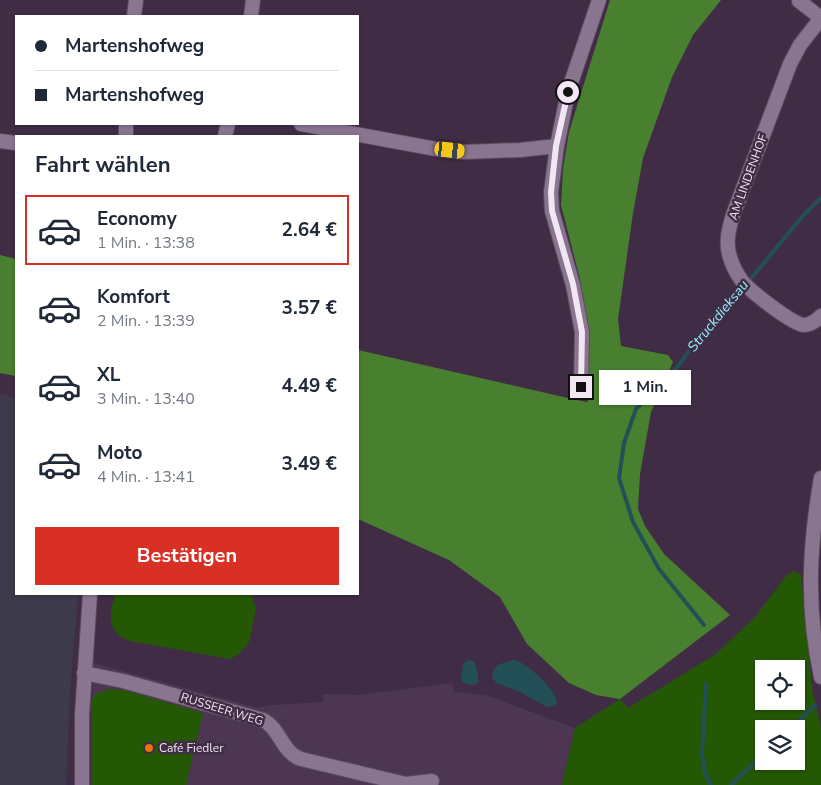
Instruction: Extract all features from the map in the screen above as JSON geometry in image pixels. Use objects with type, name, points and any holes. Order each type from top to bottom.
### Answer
[{"type":"street","points":[[134,15],[136,0]]},
{"type":"street","points":[[251,15],[253,0]]},
{"type":"street","points":[[581,387],[582,332],[573,284],[552,211],[551,192],[556,146],[568,92],[599,0]]},
{"type":"street","name":"AM LINDENHOF","points":[[799,1],[821,18],[800,45],[790,64],[733,215],[728,247],[732,264],[744,283],[798,323],[810,324],[821,316]]},
{"type":"street","points":[[306,125],[436,149],[464,152],[520,150],[556,146]]},
{"type":"street","points":[[0,140],[15,143]]},
{"type":"street","points":[[821,478],[814,518],[810,575],[821,677]]},
{"type":"street","points":[[82,785],[81,753],[84,673],[90,595]]},
{"type":"street","name":"RUSSEER WEG","points":[[84,673],[124,681],[262,720],[271,726],[294,757],[406,784],[432,781]]},
{"type":"shaded area","points":[[0,394],[15,398],[15,595],[78,595],[70,692],[66,785],[0,785]]},
{"type":"shaded area","points":[[469,660],[475,662],[478,676],[478,682],[474,685],[463,683],[461,678],[463,664]]},
{"type":"shaded area","points":[[515,660],[527,667],[546,683],[555,695],[557,701],[555,706],[547,707],[518,691],[496,683],[492,676],[495,668],[500,664]]},
{"type":"shaded area","points":[[93,663],[258,708],[272,705],[323,702],[323,694],[359,695],[452,683],[454,692],[486,695],[575,728],[562,785],[91,785]]},
{"type":"green space","points":[[610,0],[721,0],[693,35],[672,77],[643,158],[618,319],[621,346],[668,355],[673,362],[651,412],[640,474],[638,509],[645,526],[664,554],[730,615],[620,699],[596,695],[569,683],[527,644],[500,597],[449,560],[359,519],[359,350],[588,402],[586,315],[580,279],[561,205],[563,169],[569,132]]},
{"type":"green space","points":[[0,255],[15,259],[15,376],[0,373]]},
{"type":"green space","points":[[793,571],[801,575],[812,689],[821,728],[821,785],[562,785],[575,728],[620,699],[628,708],[716,654],[755,617],[786,576]]},
{"type":"green space","points":[[115,595],[251,595],[256,608],[249,642],[239,654],[230,659],[130,641],[122,637],[113,628],[111,609]]},
{"type":"green space","points":[[110,689],[124,690],[203,713],[186,785],[91,785],[91,699],[96,694]]},
{"type":"waterway","name":"Struckdieksau","points":[[704,625],[659,569],[633,522],[619,478],[624,443],[636,409],[679,365],[713,317],[734,293],[754,275],[801,218],[821,198]]},
{"type":"waterway","name":"Struckdieksau","points":[[706,684],[702,755],[705,773],[711,785]]},
{"type":"waterway","points":[[799,720],[815,705]]},
{"type":"waterway","points":[[731,785],[755,762]]},
{"type":"place","name":"Café Fiedler","points":[[149,748]]},
{"type":"route","points":[[568,92],[556,146],[551,192],[552,211],[573,284],[582,332],[581,387]]}]
